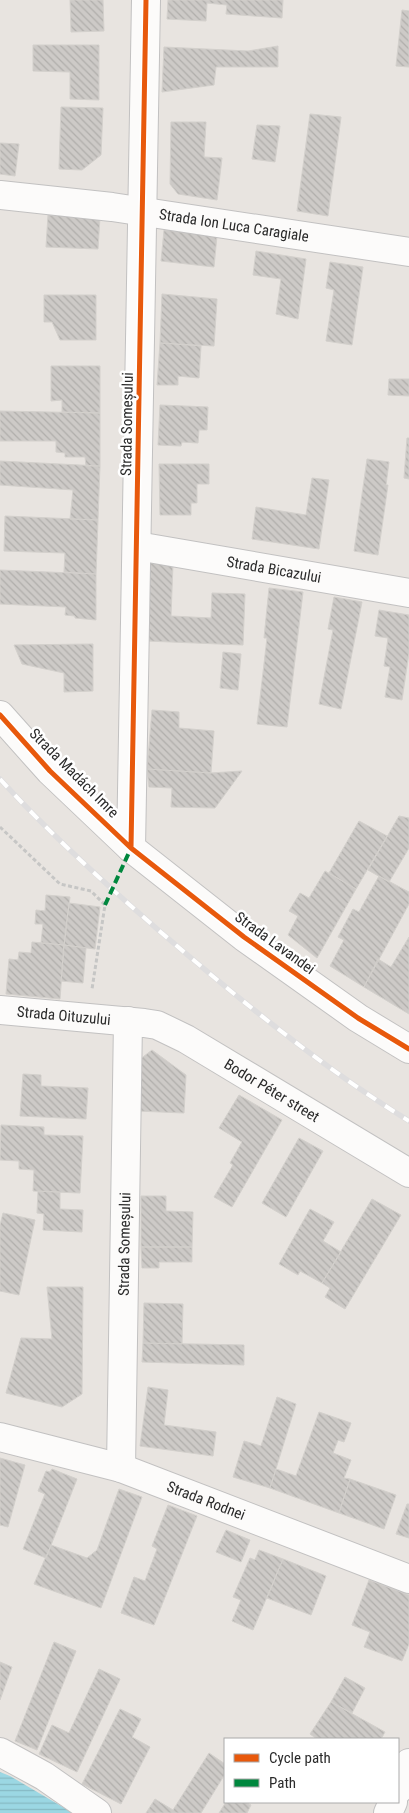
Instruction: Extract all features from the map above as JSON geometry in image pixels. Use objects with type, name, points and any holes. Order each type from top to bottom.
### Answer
[{"type":"street","name":"Strada Someșului","points":[[132,848],[146,0]]},
{"type":"street","name":"Strada Ion Luca Caragiale","points":[[0,195],[143,212],[409,252]]},
{"type":"street","name":"Strada Bicazului","points":[[137,546],[409,593]]},
{"type":"street","name":"Strada Madách Imre","points":[[0,715],[50,771],[132,848]]},
{"type":"street","name":"Strada Lavandei","points":[[132,848],[244,937],[358,1018],[409,1049]]},
{"type":"street","name":"Strada Oituzului","points":[[0,1010],[128,1021]]},
{"type":"street","name":"Strada Someșului","points":[[121,1468],[128,1021]]},
{"type":"street","name":"Bodor Péter street","points":[[128,1021],[157,1025],[186,1038],[409,1173]]},
{"type":"street","name":"Strada Rodnei","points":[[0,1437],[121,1468],[409,1579]]},
{"type":"street","points":[[0,1752],[44,1776],[97,1813]]},
{"type":"street","points":[[399,1788],[409,1763]]},
{"type":"path","points":[[0,827],[60,884],[91,891],[105,905],[91,998]]},
{"type":"water","points":[[0,1772],[10,1776],[73,1813],[0,1813]]},
{"type":"building","points":[[70,0],[103,0],[104,31],[71,32]]},
{"type":"building","points":[[168,0],[283,0],[282,18],[226,14],[227,5],[207,3],[206,21],[167,19]]},
{"type":"building","points":[[402,10],[409,11],[409,67],[396,66]]},
{"type":"building","points":[[33,45],[99,45],[99,100],[70,99],[70,72],[33,71]]},
{"type":"building","points":[[278,46],[278,67],[216,67],[214,85],[162,92],[164,47],[248,51]]},
{"type":"building","points":[[61,107],[103,108],[101,155],[82,170],[59,169]]},
{"type":"building","points":[[310,114],[341,117],[328,216],[297,211]]},
{"type":"building","points":[[171,122],[206,122],[204,157],[222,158],[217,200],[178,194],[170,184]]},
{"type":"building","points":[[257,125],[280,126],[275,162],[252,159]]},
{"type":"building","points":[[0,143],[19,144],[15,176],[0,174]]},
{"type":"building","points":[[48,215],[100,217],[98,249],[46,247]]},
{"type":"building","points":[[164,230],[217,236],[214,267],[161,261]]},
{"type":"building","points":[[256,251],[306,259],[298,319],[276,314],[281,279],[253,275]]},
{"type":"building","points":[[330,262],[363,267],[352,345],[326,341],[334,290],[326,288]]},
{"type":"building","points":[[162,294],[217,299],[214,346],[160,343]]},
{"type":"building","points":[[44,295],[96,295],[96,340],[60,340],[52,322],[44,322]]},
{"type":"building","points":[[160,343],[201,346],[199,378],[178,376],[178,385],[157,385]]},
{"type":"building","points":[[51,366],[100,366],[100,413],[62,412],[62,400],[51,401]]},
{"type":"building","points":[[389,379],[409,379],[409,396],[388,395]]},
{"type":"building","points":[[160,405],[208,407],[207,430],[199,430],[198,443],[182,442],[181,446],[158,445]]},
{"type":"building","points":[[0,411],[100,413],[100,466],[86,466],[85,457],[65,457],[65,453],[56,452],[56,441],[0,441]]},
{"type":"building","points":[[407,438],[409,438],[409,479],[404,478]]},
{"type":"building","points":[[367,459],[389,462],[386,485],[388,485],[378,555],[354,551]]},
{"type":"building","points":[[0,461],[100,466],[98,520],[70,519],[73,490],[0,485]]},
{"type":"building","points":[[159,464],[209,464],[209,484],[197,484],[197,503],[191,503],[191,515],[160,515]]},
{"type":"building","points":[[312,478],[329,480],[319,549],[252,539],[256,507],[306,515]]},
{"type":"building","points":[[5,516],[98,520],[96,574],[64,572],[65,553],[4,551]]},
{"type":"building","points":[[150,563],[173,564],[171,616],[211,618],[212,593],[245,594],[243,645],[147,641]]},
{"type":"building","points":[[0,570],[96,574],[96,620],[65,615],[66,607],[0,604]]},
{"type":"building","points":[[269,588],[303,592],[287,727],[257,724],[267,638],[264,638]]},
{"type":"building","points":[[334,597],[362,602],[341,709],[319,704],[333,630],[328,629]]},
{"type":"building","points":[[379,610],[409,615],[409,653],[402,700],[385,697],[390,667],[384,666],[388,638],[375,636]]},
{"type":"building","points":[[93,644],[93,691],[64,692],[64,673],[22,664],[14,645]]},
{"type":"building","points":[[223,652],[241,654],[238,690],[220,688]]},
{"type":"building","points":[[152,710],[179,712],[179,728],[214,731],[211,773],[147,769]]},
{"type":"building","points":[[147,769],[211,773],[242,771],[215,808],[171,807],[172,788],[149,787]]},
{"type":"building","points":[[399,816],[409,818],[409,848],[389,882],[368,870]]},
{"type":"building","points":[[359,821],[387,836],[356,889],[329,873]]},
{"type":"building","points":[[325,871],[356,889],[317,958],[288,935],[298,916],[289,911],[300,893],[309,898]]},
{"type":"building","points":[[379,876],[409,892],[409,904],[364,987],[330,966],[344,940],[338,937],[353,909],[359,912]]},
{"type":"building","points":[[46,895],[70,897],[64,945],[41,943],[43,924],[35,924],[36,910],[45,911]]},
{"type":"building","points":[[69,903],[100,907],[95,949],[64,945]]},
{"type":"building","points":[[409,937],[409,1014],[364,987],[378,959],[391,967]]},
{"type":"building","points":[[32,942],[64,945],[60,999],[6,994],[9,959],[18,960],[19,952],[31,953]]},
{"type":"building","points":[[64,945],[86,948],[83,983],[61,981]]},
{"type":"building","points":[[152,1050],[186,1075],[184,1113],[137,1111],[139,1060]]},
{"type":"building","points":[[23,1074],[41,1075],[41,1086],[88,1088],[86,1119],[20,1116]]},
{"type":"building","points":[[239,1095],[282,1120],[232,1207],[214,1197],[233,1165],[230,1163],[242,1142],[219,1128]]},
{"type":"building","points":[[1,1125],[44,1127],[44,1135],[83,1136],[80,1193],[33,1191],[34,1170],[19,1169],[19,1161],[0,1160]]},
{"type":"building","points":[[299,1138],[323,1151],[286,1217],[262,1203]]},
{"type":"building","points":[[38,1191],[60,1192],[60,1209],[83,1210],[82,1232],[43,1230],[44,1214],[37,1213]]},
{"type":"building","points":[[141,1196],[166,1196],[166,1211],[193,1212],[192,1247],[141,1247]]},
{"type":"building","points":[[372,1199],[401,1215],[345,1309],[325,1297],[330,1288],[322,1283]]},
{"type":"building","points":[[310,1209],[334,1222],[323,1241],[341,1252],[322,1283],[300,1271],[298,1275],[279,1264]]},
{"type":"building","points":[[3,1213],[35,1220],[19,1295],[0,1291],[0,1225]]},
{"type":"building","points":[[141,1247],[192,1247],[192,1262],[159,1262],[159,1268],[142,1268]]},
{"type":"building","points":[[47,1287],[83,1287],[82,1394],[62,1407],[6,1393],[21,1338],[52,1339]]},
{"type":"building","points":[[144,1303],[183,1304],[182,1344],[143,1343]]},
{"type":"building","points":[[143,1343],[244,1345],[244,1365],[142,1362]]},
{"type":"building","points":[[148,1387],[168,1390],[164,1425],[216,1432],[213,1456],[140,1446]]},
{"type":"building","points":[[277,1397],[296,1404],[270,1488],[233,1477],[244,1441],[261,1446]]},
{"type":"building","points":[[319,1412],[351,1423],[344,1442],[338,1440],[333,1453],[351,1460],[344,1478],[350,1479],[339,1513],[270,1488],[276,1469],[296,1476]]},
{"type":"building","points":[[0,1458],[25,1465],[8,1527],[0,1525]]},
{"type":"building","points":[[52,1469],[77,1479],[46,1558],[23,1549],[45,1494],[38,1491],[46,1471],[50,1472]]},
{"type":"building","points":[[350,1479],[396,1495],[384,1529],[339,1513]]},
{"type":"building","points":[[119,1489],[142,1497],[101,1608],[34,1584],[51,1545],[87,1558],[97,1550]]},
{"type":"building","points":[[407,1504],[409,1504],[409,1538],[396,1534]]},
{"type":"building","points":[[168,1505],[197,1516],[154,1625],[121,1613],[134,1577],[145,1581],[157,1549],[152,1546]]},
{"type":"building","points":[[226,1530],[250,1540],[241,1562],[216,1552]]},
{"type":"building","points":[[259,1550],[283,1559],[253,1630],[232,1621],[241,1600],[233,1597],[250,1558],[255,1560]]},
{"type":"building","points":[[283,1559],[326,1576],[311,1615],[267,1598]]},
{"type":"building","points":[[369,1580],[409,1595],[409,1644],[402,1661],[364,1647],[370,1632],[352,1625]]},
{"type":"building","points":[[54,1642],[76,1651],[37,1750],[15,1741]]},
{"type":"building","points":[[0,1662],[12,1667],[0,1700]]},
{"type":"building","points":[[99,1669],[120,1679],[77,1772],[39,1754],[52,1725],[69,1733]]},
{"type":"building","points":[[345,1677],[365,1688],[352,1713],[331,1702]]},
{"type":"building","points":[[331,1702],[385,1732],[382,1738],[316,1738],[310,1734]]},
{"type":"building","points":[[120,1709],[141,1719],[132,1737],[150,1747],[121,1804],[82,1784]]},
{"type":"building","points":[[209,1753],[224,1763],[224,1776],[201,1813],[146,1813],[155,1799],[173,1810]]},
{"type":"building","points":[[225,1803],[247,1803],[251,1805],[247,1813],[219,1813]]},
{"type":"railway","points":[[0,779],[56,837],[156,928],[310,1054],[409,1121]]},
{"type":"marked path","points":[[105,905],[131,848]]},
{"type":"cycle path","points":[[131,848],[146,0]]},
{"type":"cycle path","points":[[0,715],[50,771],[131,848],[244,937],[358,1018],[409,1049]]}]
